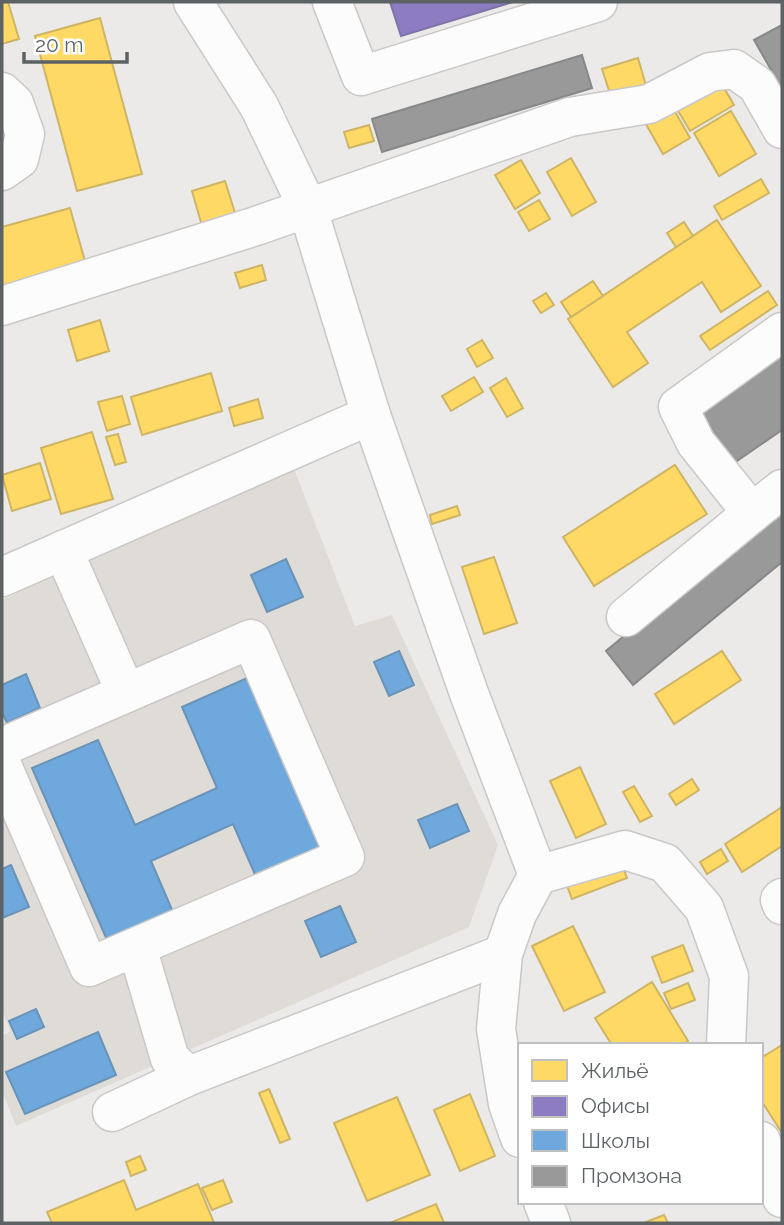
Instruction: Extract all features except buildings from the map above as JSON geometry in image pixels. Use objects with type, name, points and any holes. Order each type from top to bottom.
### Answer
[{"type":"street","points":[[193,2],[259,106],[307,206],[371,415],[470,696],[538,875]]},
{"type":"street","points":[[332,2],[361,76],[598,2]]},
{"type":"street","points":[[2,306],[256,226],[307,206],[570,117],[649,104],[710,72],[734,69],[757,85],[782,129]]},
{"type":"street","points":[[2,92],[15,103],[25,134],[19,159],[2,172]]},
{"type":"street","points":[[752,513],[696,443],[678,407],[782,332]]},
{"type":"street","points":[[2,577],[371,415]]},
{"type":"street","points":[[626,617],[782,489]]},
{"type":"street","points":[[63,550],[126,693]]},
{"type":"street","points":[[2,747],[251,639],[345,857],[89,967],[2,765]]},
{"type":"street","points":[[518,1132],[508,1104],[496,1029],[503,954],[517,914],[538,875],[625,850],[665,863],[704,908],[729,976],[726,1043]]},
{"type":"street","points":[[782,898],[782,905]]},
{"type":"street","points":[[137,947],[170,1059],[190,1076]]},
{"type":"street","points":[[112,1112],[190,1076],[503,954]]},
{"type":"street","points":[[763,1146],[782,1198]]},
{"type":"street","points":[[544,1204],[551,1223]]},
{"type":"shaded area","points":[[293,466],[355,626],[392,615],[498,845],[469,927],[16,1126],[2,1091],[2,1036],[10,1031],[2,1010],[2,600]]}]
